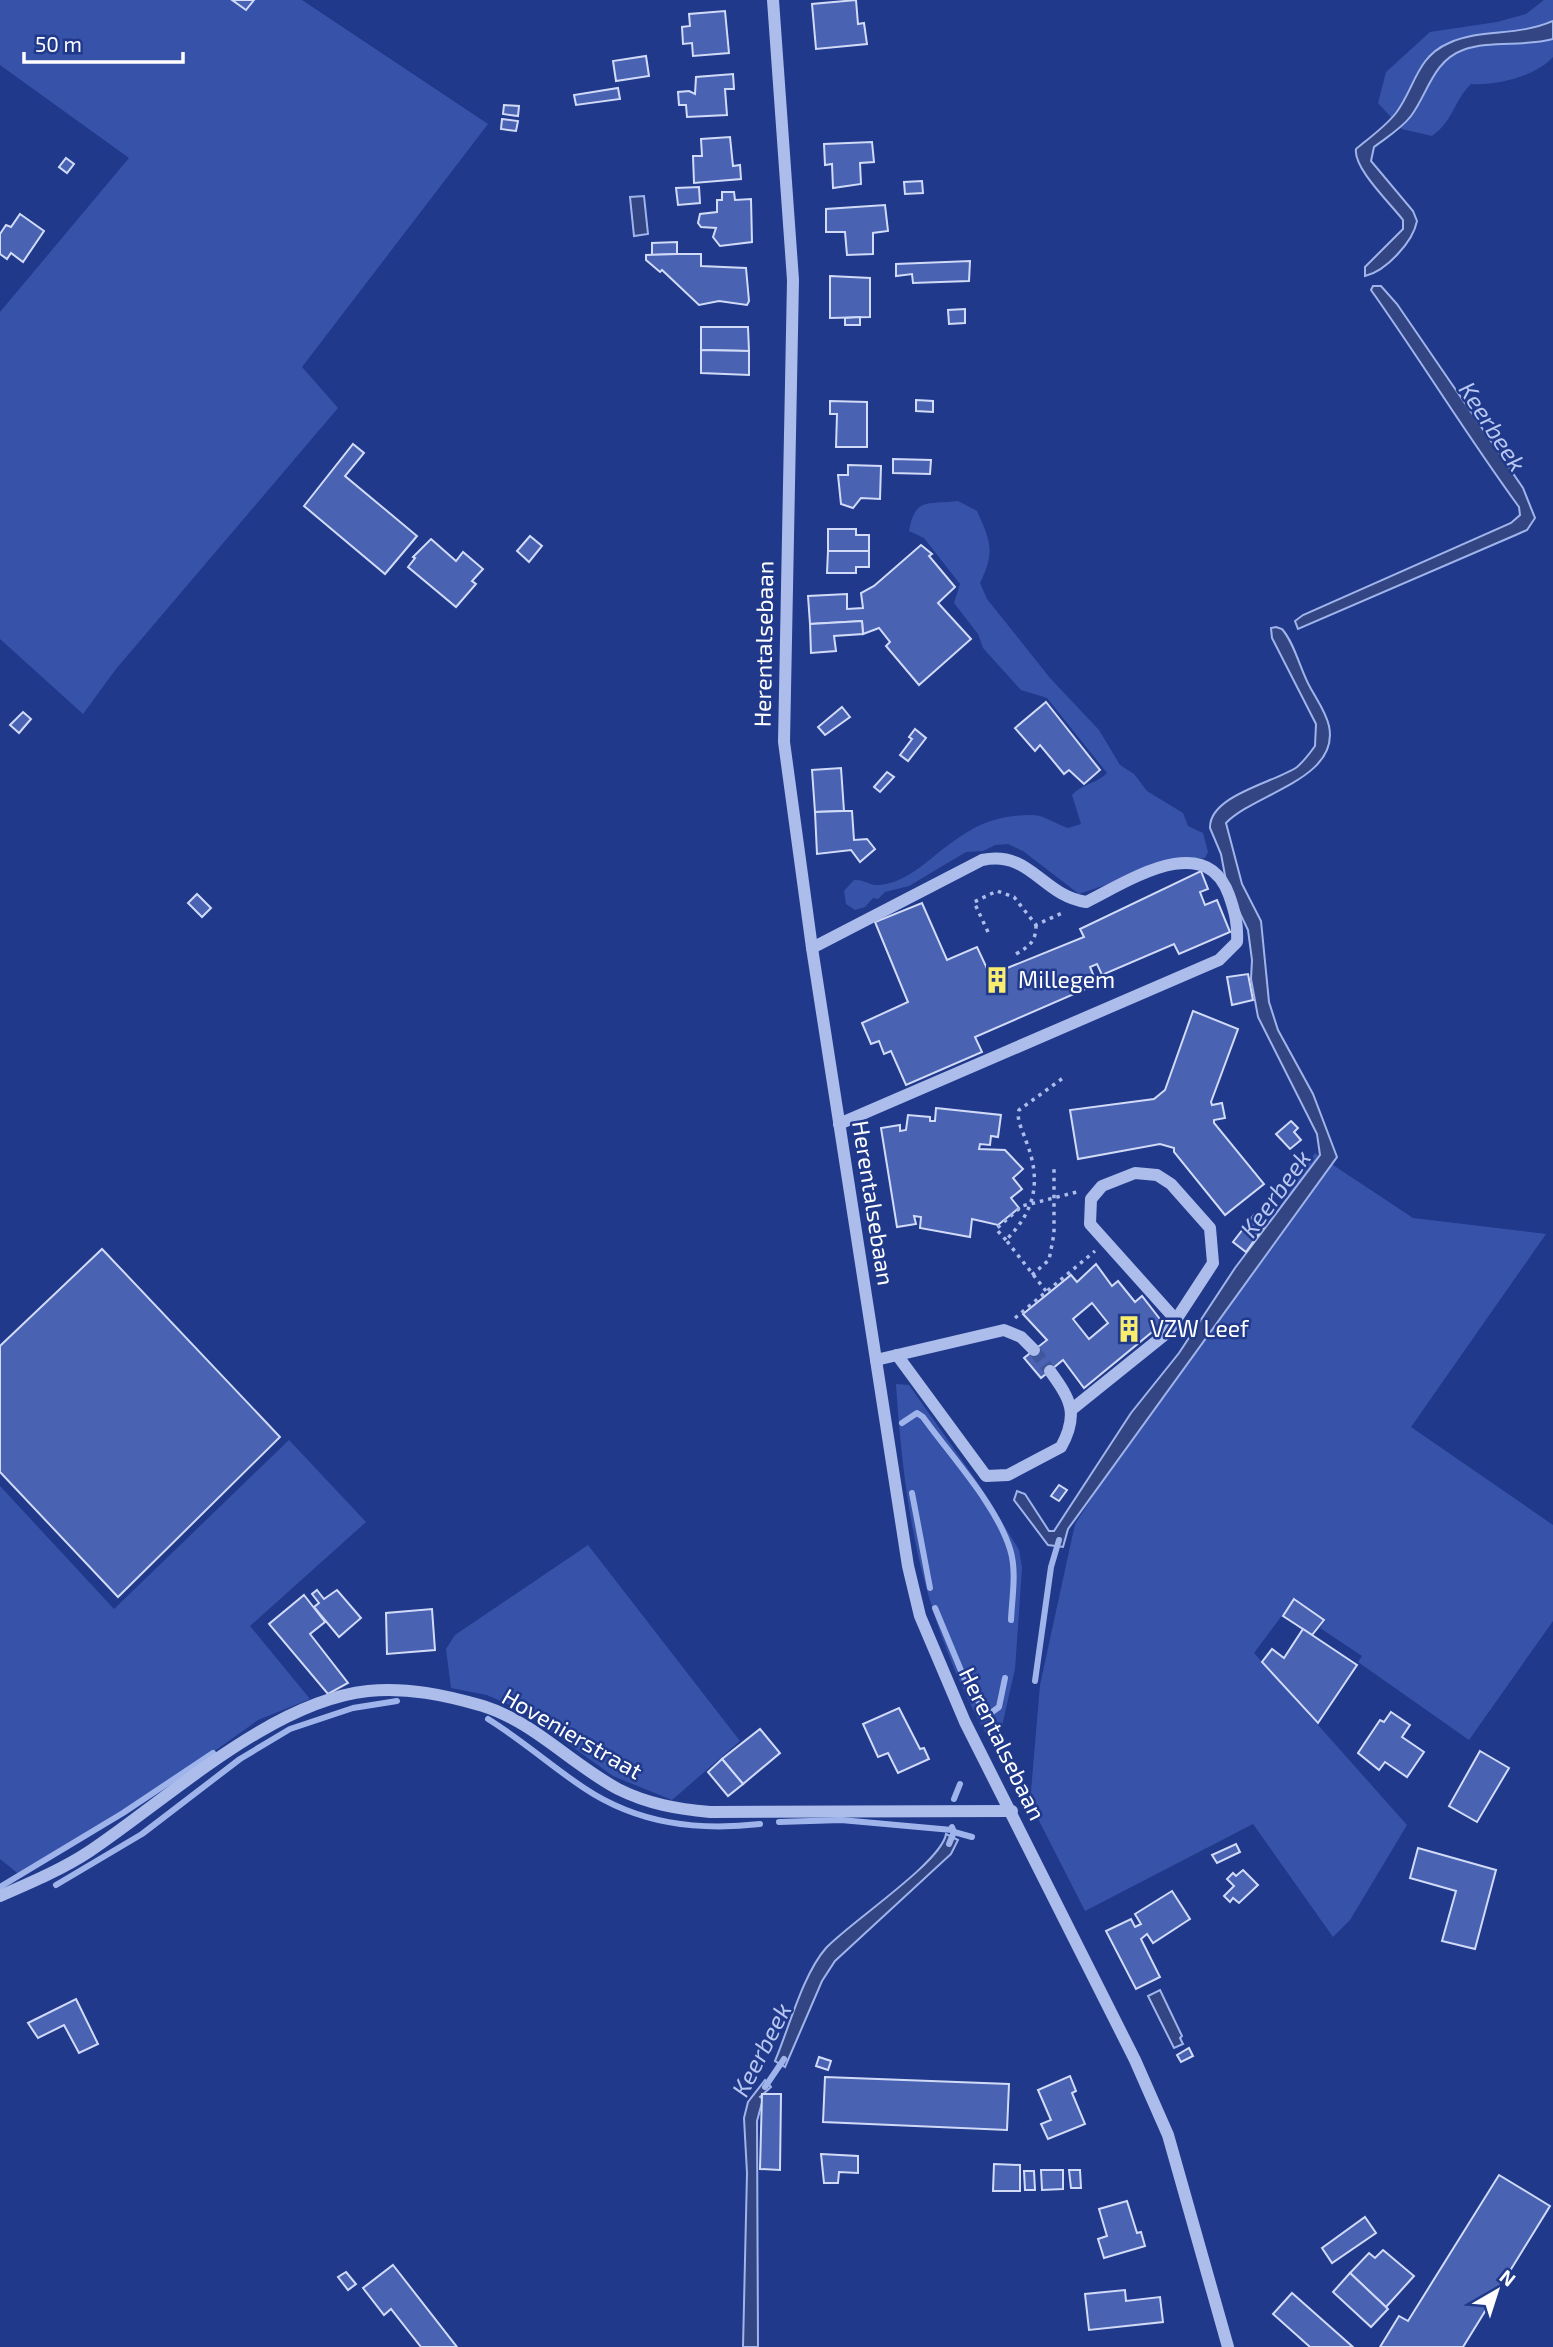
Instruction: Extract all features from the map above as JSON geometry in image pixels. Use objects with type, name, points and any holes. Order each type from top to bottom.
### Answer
[{"type":"street","name":"Herentalsebaan","points":[[773,0],[793,279],[784,742],[812,948],[908,1566],[920,1616],[965,1722],[1135,2060],[1167,2135],[1228,2347]]},
{"type":"street","points":[[812,948],[982,860],[1008,857],[1058,893],[1086,902],[1153,870],[1189,861],[1211,867],[1225,885],[1238,921],[1237,942],[1219,960],[839,1124]]},
{"type":"street","points":[[1071,1409],[1168,1332],[1176,1320],[1213,1263],[1210,1228],[1171,1184],[1157,1174],[1135,1173],[1102,1186],[1091,1199],[1088,1212],[1090,1224],[1176,1320]]},
{"type":"street","points":[[876,1360],[1004,1330],[1021,1337],[1034,1350]]},
{"type":"street","points":[[897,1355],[986,1476],[1008,1475],[1061,1447],[1069,1432],[1071,1409],[1050,1371]]},
{"type":"street","name":"Hovenierstraat","points":[[0,1896],[87,1853],[256,1733],[295,1712],[366,1691],[411,1690],[454,1697],[499,1712],[618,1789],[664,1807],[710,1812],[1012,1811]]},
{"type":"path","points":[[988,932],[974,902],[998,891],[1014,897],[1036,925],[1036,937],[1016,954]]},
{"type":"path","points":[[1036,925],[1086,902]]},
{"type":"path","points":[[1006,1240],[1024,1221],[1031,1205],[1035,1174],[1018,1115],[1030,1099],[1063,1078]]},
{"type":"path","points":[[1032,1275],[1049,1260],[1056,1198],[1054,1166]]},
{"type":"path","points":[[1046,1292],[996,1229],[1022,1206],[1102,1186]]},
{"type":"path","points":[[1004,1330],[1106,1242]]},
{"type":"shaded area","points":[[0,0],[302,0],[488,124],[302,367],[338,408],[116,669],[83,714],[0,639],[0,312],[129,158],[0,65]]},
{"type":"shaded area","points":[[1544,0],[1553,0],[1553,57],[1537,70],[1515,78],[1471,84],[1460,97],[1445,124],[1432,136],[1402,129],[1378,103],[1386,72],[1430,32],[1497,22],[1526,14]]},
{"type":"shaded area","points":[[1553,21],[1553,39],[1484,45],[1453,55],[1432,78],[1407,121],[1374,147],[1371,161],[1413,211],[1417,221],[1410,238],[1390,262],[1365,276],[1365,267],[1403,229],[1403,220],[1366,176],[1360,166],[1356,149],[1396,113],[1417,74],[1429,56],[1438,49],[1461,38],[1526,29]]},
{"type":"shaded area","points":[[644,196],[648,234],[634,236],[630,197]]},
{"type":"shaded area","points":[[1373,286],[1381,286],[1397,304],[1523,488],[1535,518],[1527,530],[1298,629],[1295,621],[1303,615],[1511,523],[1520,515],[1519,507],[1371,290]]},
{"type":"shaded area","points":[[958,501],[977,511],[988,539],[988,563],[980,583],[987,599],[1050,678],[1099,730],[1120,765],[1134,774],[1147,791],[1183,813],[1188,826],[1203,833],[1208,852],[1205,858],[1176,861],[1079,894],[1023,851],[1008,844],[995,845],[983,851],[966,852],[909,886],[885,892],[878,899],[873,898],[865,907],[855,910],[846,904],[844,891],[854,880],[880,885],[901,879],[967,832],[990,821],[1033,815],[1068,828],[1081,824],[1072,795],[1107,773],[1047,698],[1021,690],[983,648],[978,634],[954,603],[960,584],[924,538],[909,531],[919,507],[931,503]]},
{"type":"shaded area","points":[[1271,628],[1282,629],[1290,642],[1306,680],[1326,716],[1329,744],[1322,759],[1309,772],[1239,812],[1226,823],[1242,884],[1261,921],[1269,1002],[1278,1030],[1313,1094],[1337,1157],[1068,1529],[1063,1547],[1048,1545],[1014,1500],[1017,1491],[1025,1494],[1049,1531],[1054,1531],[1131,1413],[1179,1353],[1235,1268],[1320,1155],[1317,1134],[1258,1017],[1251,979],[1252,960],[1248,930],[1227,886],[1221,854],[1210,828],[1220,807],[1245,791],[1297,767],[1315,746],[1316,724],[1272,638]]},
{"type":"shaded area","points":[[1315,1153],[1413,1218],[1546,1234],[1411,1427],[1553,1525],[1553,1621],[1469,1740],[1358,1662],[1362,1656],[1320,1628],[1326,1620],[1295,1598],[1254,1653],[1407,1825],[1350,1920],[1333,1937],[1253,1824],[1085,1911],[1030,1803],[1040,1685],[1075,1524]]},
{"type":"shaded area","points":[[896,1384],[909,1385],[978,1483],[1019,1550],[1022,1568],[1015,1669],[996,1752],[952,1662],[923,1574],[905,1483]]},
{"type":"shaded area","points":[[289,1440],[366,1522],[250,1626],[310,1699],[258,1720],[170,1783],[21,1876],[0,1859],[0,1486],[114,1609]]},
{"type":"shaded area","points":[[588,1545],[740,1741],[672,1800],[613,1776],[521,1710],[487,1695],[451,1688],[446,1649],[455,1635]]},
{"type":"shaded area","points":[[946,1834],[958,1840],[951,1854],[835,1961],[822,1981],[785,2067],[775,2061],[803,1986],[826,1948],[929,1860],[941,1846]]},
{"type":"shaded area","points":[[1160,1990],[1182,2036],[1180,2038],[1183,2044],[1174,2048],[1148,1996]]},
{"type":"shaded area","points":[[765,2080],[771,2087],[760,2097],[763,2099],[757,2121],[758,2347],[743,2347],[747,2173],[744,2118],[748,2102]]},
{"type":"building","points":[[232,0],[254,0],[246,10]]},
{"type":"building","points":[[856,0],[858,24],[864,23],[867,44],[816,49],[812,4]]},
{"type":"building","points":[[725,11],[729,53],[693,56],[692,43],[683,44],[682,27],[690,26],[689,14]]},
{"type":"building","points":[[646,56],[649,76],[616,81],[613,61]]},
{"type":"building","points":[[733,74],[734,89],[725,89],[727,115],[687,117],[686,105],[679,105],[678,92],[689,91],[695,94],[696,77]]},
{"type":"building","points":[[618,88],[620,99],[576,105],[574,95]]},
{"type":"building","points":[[504,105],[519,106],[518,116],[503,114]]},
{"type":"building","points":[[502,119],[518,121],[516,131],[501,129]]},
{"type":"building","points":[[730,137],[733,166],[740,165],[741,179],[694,183],[693,156],[702,156],[701,139]]},
{"type":"building","points":[[872,142],[874,162],[860,163],[861,184],[833,188],[832,164],[825,165],[824,144]]},
{"type":"building","points":[[66,158],[74,164],[67,173],[59,167]]},
{"type":"building","points":[[922,181],[923,193],[905,194],[904,182]]},
{"type":"building","points":[[699,187],[700,203],[678,205],[676,188]]},
{"type":"building","points":[[722,192],[734,192],[735,200],[751,199],[752,242],[720,246],[713,237],[716,228],[701,227],[698,223],[700,214],[717,212],[717,200],[722,200]]},
{"type":"building","points":[[885,205],[888,231],[873,233],[873,254],[847,255],[845,232],[826,232],[826,209]]},
{"type":"building","points":[[20,214],[44,231],[23,262],[11,253],[7,259],[0,254],[0,234],[6,225],[11,227]]},
{"type":"building","points":[[677,242],[677,254],[652,255],[652,243]]},
{"type":"building","points":[[701,254],[701,266],[746,268],[749,301],[747,305],[719,301],[699,305],[662,270],[660,272],[646,260],[646,255]]},
{"type":"building","points":[[970,261],[969,281],[913,283],[912,274],[896,276],[896,264]]},
{"type":"building","points":[[830,276],[870,278],[870,317],[830,318]]},
{"type":"building","points":[[965,309],[965,323],[949,324],[948,310]]},
{"type":"building","points":[[860,317],[860,325],[845,325],[845,318]]},
{"type":"building","points":[[701,327],[748,327],[749,351],[701,350]]},
{"type":"building","points":[[701,350],[749,351],[749,375],[701,373]]},
{"type":"building","points":[[916,400],[933,401],[933,412],[916,411]]},
{"type":"building","points":[[830,401],[867,402],[867,447],[836,447],[837,414],[830,414]]},
{"type":"building","points":[[353,444],[364,453],[345,476],[417,536],[385,574],[304,506]]},
{"type":"building","points":[[893,459],[931,460],[930,474],[893,473]]},
{"type":"building","points":[[848,465],[881,466],[880,499],[861,498],[853,508],[841,504],[838,475],[848,475]]},
{"type":"building","points":[[828,529],[856,529],[856,535],[869,535],[869,551],[828,551]]},
{"type":"building","points":[[530,536],[542,546],[529,562],[517,551]]},
{"type":"building","points":[[431,539],[456,561],[463,552],[483,569],[472,581],[476,584],[456,607],[408,567],[415,558],[413,557]]},
{"type":"building","points":[[921,545],[932,554],[929,556],[955,587],[938,603],[971,639],[919,685],[886,646],[890,642],[879,628],[863,634],[862,621],[810,624],[808,596],[847,594],[847,609],[863,608],[861,593],[874,586]]},
{"type":"building","points":[[828,551],[869,551],[869,567],[856,567],[856,573],[827,573]]},
{"type":"building","points":[[862,621],[863,634],[834,636],[836,651],[811,653],[810,624]]},
{"type":"building","points":[[1046,702],[1100,770],[1084,784],[1069,770],[1064,774],[1040,745],[1035,751],[1015,728]]},
{"type":"building","points":[[842,707],[850,717],[825,735],[818,727]]},
{"type":"building","points":[[23,712],[31,719],[19,733],[10,725]]},
{"type":"building","points":[[915,729],[926,738],[908,761],[900,755],[912,739],[909,737]]},
{"type":"building","points":[[841,768],[844,811],[815,812],[812,770]]},
{"type":"building","points":[[887,772],[894,777],[880,792],[874,787]]},
{"type":"building","points":[[852,811],[854,840],[867,839],[875,849],[860,862],[851,850],[817,854],[815,812]]},
{"type":"building","name":"Millegem","points":[[1201,871],[1208,889],[1200,892],[1205,905],[1217,900],[1230,932],[1179,954],[1174,944],[1102,975],[1097,964],[1090,967],[1097,984],[975,1037],[982,1052],[906,1085],[891,1051],[884,1054],[879,1041],[871,1044],[862,1023],[908,1002],[875,922],[922,903],[947,960],[977,947],[990,975],[1084,937],[1080,929]]},
{"type":"building","points":[[197,894],[211,908],[202,917],[188,903]]},
{"type":"building","points":[[1248,974],[1253,1000],[1232,1005],[1227,977]]},
{"type":"building","points":[[1193,1011],[1238,1029],[1211,1102],[1212,1105],[1222,1103],[1225,1118],[1214,1120],[1214,1123],[1264,1184],[1225,1215],[1174,1152],[1174,1148],[1160,1144],[1078,1159],[1070,1110],[1154,1099],[1165,1090]]},
{"type":"building","points":[[936,1108],[1001,1115],[998,1137],[991,1136],[990,1145],[980,1144],[979,1149],[1005,1150],[1023,1169],[1013,1178],[1022,1189],[1011,1198],[1019,1208],[998,1225],[972,1219],[970,1237],[920,1228],[921,1217],[914,1216],[916,1224],[897,1227],[881,1128],[900,1125],[900,1131],[906,1130],[908,1115],[930,1117],[930,1121],[935,1121]]},
{"type":"building","points":[[1291,1121],[1298,1128],[1294,1132],[1301,1140],[1290,1149],[1276,1134]]},
{"type":"building","points":[[1254,1215],[1266,1224],[1246,1252],[1233,1242]]},
{"type":"building","points":[[102,1249],[280,1437],[118,1597],[0,1472],[0,1346]]},
{"type":"building","name":"VZW Leef","points":[[1096,1264],[1112,1286],[1118,1281],[1135,1302],[1142,1296],[1163,1323],[1084,1388],[1063,1360],[1041,1378],[1024,1358],[1047,1340],[1023,1314],[1071,1275],[1077,1282]],"holes":[[[1092,1303],[1108,1323],[1089,1339],[1073,1319]]]},
{"type":"building","points":[[1059,1485],[1067,1490],[1059,1501],[1051,1496]]},
{"type":"building","points":[[317,1590],[324,1599],[337,1590],[361,1618],[339,1637],[314,1607],[319,1603],[312,1594]]},
{"type":"building","points":[[304,1595],[325,1622],[310,1634],[348,1683],[328,1694],[269,1624]]},
{"type":"building","points":[[1294,1599],[1324,1620],[1312,1635],[1283,1616]]},
{"type":"building","points":[[432,1609],[435,1650],[387,1654],[386,1613]]},
{"type":"building","points":[[1303,1629],[1357,1665],[1318,1723],[1262,1662],[1272,1649],[1284,1658]]},
{"type":"building","points":[[899,1708],[920,1749],[924,1748],[929,1759],[898,1773],[888,1753],[878,1757],[863,1724]]},
{"type":"building","points":[[1391,1712],[1410,1725],[1402,1737],[1424,1752],[1407,1777],[1385,1762],[1379,1770],[1358,1753],[1380,1720],[1384,1722]]},
{"type":"building","points":[[760,1729],[780,1753],[743,1784],[722,1759]]},
{"type":"building","points":[[1480,1751],[1509,1768],[1477,1822],[1449,1806]]},
{"type":"building","points":[[722,1759],[743,1784],[728,1796],[708,1772]]},
{"type":"building","points":[[1236,1844],[1240,1852],[1217,1863],[1212,1855]]},
{"type":"building","points":[[1418,1848],[1496,1870],[1475,1949],[1442,1941],[1456,1891],[1410,1878]]},
{"type":"building","points":[[1243,1870],[1258,1885],[1239,1903],[1233,1898],[1230,1902],[1224,1896],[1234,1886],[1227,1879],[1233,1873],[1236,1876]]},
{"type":"building","points":[[1172,1891],[1190,1919],[1153,1943],[1147,1934],[1141,1939],[1160,1977],[1136,1989],[1106,1931],[1131,1919],[1135,1927],[1141,1924],[1135,1914]]},
{"type":"building","points":[[76,1999],[98,2044],[79,2053],[64,2025],[38,2038],[28,2023]]},
{"type":"building","points":[[1189,2048],[1193,2056],[1181,2062],[1177,2055]]},
{"type":"building","points":[[819,2057],[831,2061],[828,2070],[816,2066]]},
{"type":"building","points":[[1070,2076],[1076,2091],[1072,2093],[1085,2124],[1048,2139],[1041,2124],[1051,2120],[1038,2090]]},
{"type":"building","points":[[825,2077],[1009,2084],[1007,2130],[823,2122]]},
{"type":"building","points":[[762,2094],[781,2094],[780,2170],[760,2169]]},
{"type":"building","points":[[821,2154],[858,2156],[858,2173],[839,2172],[838,2183],[824,2183]]},
{"type":"building","points":[[994,2164],[1020,2165],[1020,2191],[993,2191]]},
{"type":"building","points":[[1041,2170],[1063,2170],[1063,2189],[1042,2190]]},
{"type":"building","points":[[1069,2170],[1080,2170],[1081,2188],[1071,2188]]},
{"type":"building","points":[[1024,2171],[1034,2171],[1035,2190],[1025,2190]]},
{"type":"building","points":[[1499,2175],[1550,2206],[1463,2347],[1380,2347],[1399,2316],[1408,2321]]},
{"type":"building","points":[[1127,2201],[1137,2233],[1141,2232],[1145,2246],[1104,2258],[1098,2239],[1107,2236],[1099,2209]]},
{"type":"building","points":[[1365,2217],[1376,2233],[1332,2263],[1322,2248]]},
{"type":"building","points":[[1383,2250],[1414,2276],[1386,2307],[1350,2273],[1369,2253],[1375,2258]]},
{"type":"building","points":[[393,2265],[457,2347],[421,2347],[391,2309],[384,2315],[363,2288]]},
{"type":"building","points":[[346,2272],[356,2284],[348,2290],[338,2277]]},
{"type":"building","points":[[1350,2273],[1388,2309],[1371,2327],[1333,2292]]},
{"type":"building","points":[[1125,2290],[1126,2301],[1160,2297],[1163,2322],[1089,2330],[1085,2294]]},
{"type":"building","points":[[1292,2293],[1353,2347],[1310,2347],[1273,2314]]},
{"type":"waterway","points":[[902,1423],[917,1413],[923,1417],[994,1515],[1012,1557],[1014,1584],[1011,1620]]},
{"type":"waterway","points":[[912,1493],[930,1588]]},
{"type":"waterway","name":"Keerbeek","points":[[1035,1681],[1051,1567],[1059,1540]]},
{"type":"waterway","points":[[935,1608],[967,1685],[983,1708]]},
{"type":"waterway","name":"Keerbeek","points":[[988,1715],[999,1707],[1005,1678]]},
{"type":"waterway","points":[[56,1885],[142,1834],[240,1759],[290,1729],[353,1708],[397,1701]]},
{"type":"waterway","points":[[488,1719],[584,1788],[625,1810],[691,1825],[760,1824]]},
{"type":"waterway","points":[[0,1887],[123,1813],[213,1753]]},
{"type":"waterway","name":"Keerbeek","points":[[954,1799],[960,1784]]},
{"type":"waterway","points":[[779,1822],[841,1820],[952,1830]]},
{"type":"waterway","name":"Keerbeek","points":[[949,1844],[954,1832],[952,1827]]},
{"type":"waterway","points":[[954,1832],[972,1837]]},
{"type":"waterway","name":"Keerbeek","points":[[765,2087],[784,2059]]},
{"type":"tunnel","points":[[1034,1350],[1050,1371]]},
{"type":"place","name":"Millegem","points":[[997,980]]},
{"type":"place","name":"VZW Leef","points":[[1129,1329]]}]
